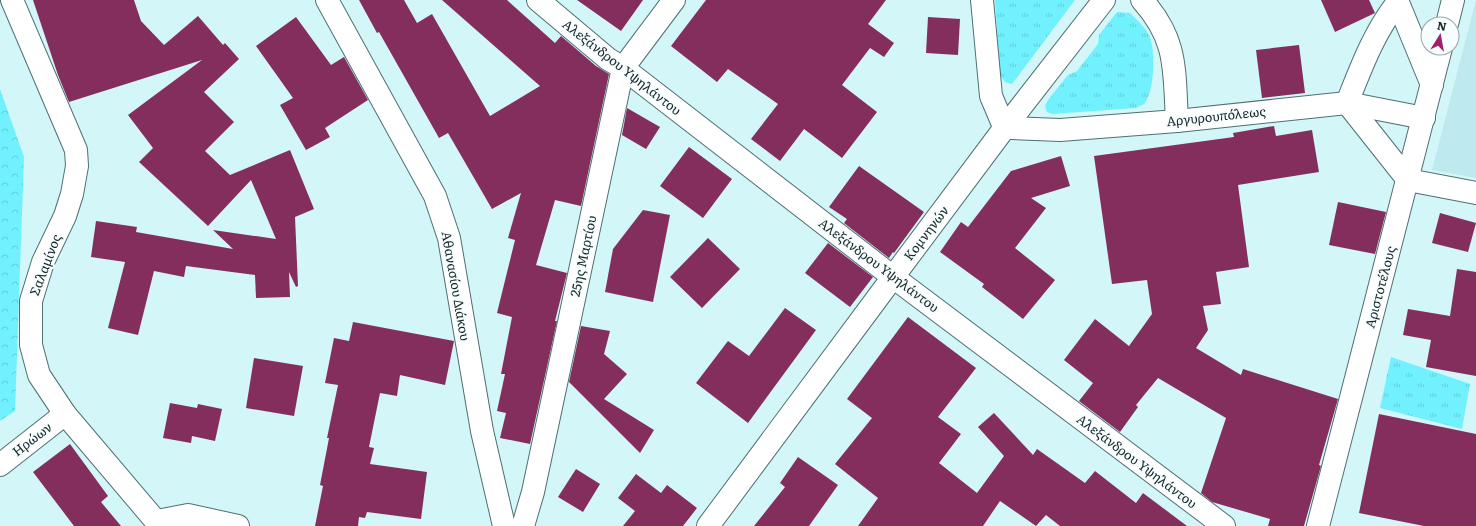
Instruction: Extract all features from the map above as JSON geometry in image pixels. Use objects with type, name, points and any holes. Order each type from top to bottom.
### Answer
[{"type":"street","name":"Σαλαμίνος","points":[[12,0],[76,150],[77,166],[72,194],[65,216],[43,262],[32,301],[31,345],[39,375],[65,414],[158,524]]},
{"type":"street","name":"Αθανασίου Διάκου","points":[[327,0],[435,196],[449,238],[482,431],[504,526]]},
{"type":"street","name":"Αλεξάνδρου Υψηλάντου","points":[[538,0],[608,59],[623,68],[893,277],[1224,526]]},
{"type":"street","name":"25ης Μαρτίου","points":[[522,526],[535,484],[623,68],[674,0]]},
{"type":"street","points":[[982,0],[991,96],[999,118],[1006,126]]},
{"type":"street","name":"Κομνηνών","points":[[708,526],[1006,126],[1104,0]]},
{"type":"street","points":[[1142,0],[1160,23],[1169,43],[1173,64],[1177,120]]},
{"type":"street","points":[[1449,16],[1453,0]]},
{"type":"street","points":[[1397,1],[1432,85]]},
{"type":"street","points":[[1397,1],[1386,16],[1375,38],[1347,103],[1408,180],[1476,193]]},
{"type":"street","name":"Αριστοτέλους","points":[[1318,526],[1439,56]]},
{"type":"street","name":"Αργυρουπόλεως","points":[[1006,126],[1025,130],[1060,130],[1347,103],[1424,118]]},
{"type":"street","name":"Ηρώων","points":[[0,465],[65,414]]},
{"type":"street","points":[[158,524],[188,515],[238,526]]},
{"type":"shaded area","points":[[1476,0],[1476,178],[1432,170]]},
{"type":"green space","points":[[995,0],[1075,0],[1012,84],[1005,82],[1000,75]]},
{"type":"green space","points":[[1117,12],[1130,13],[1144,27],[1152,43],[1152,81],[1148,98],[1144,104],[1136,108],[1052,114],[1047,112],[1045,106],[1048,100],[1068,75],[1077,71],[1098,44],[1099,35]]},
{"type":"green space","points":[[0,89],[24,157],[15,411],[0,421]]},
{"type":"green space","points":[[1391,357],[1470,384],[1462,429],[1380,408]]},
{"type":"building","points":[[33,0],[134,0],[141,21],[164,45],[198,16],[223,45],[225,43],[239,59],[204,92],[234,122],[205,151],[230,175],[290,150],[314,209],[295,217],[298,286],[296,287],[289,272],[290,297],[256,298],[255,275],[186,266],[184,277],[154,271],[138,335],[108,328],[125,262],[91,257],[96,221],[137,227],[136,232],[233,249],[213,230],[276,239],[251,180],[208,226],[139,162],[153,148],[128,115],[202,60],[69,102],[58,75]]},
{"type":"building","points":[[359,0],[404,0],[417,23],[432,14],[490,116],[540,86],[442,0],[507,0],[555,43],[561,36],[596,66],[609,74],[581,206],[555,200],[536,265],[567,273],[555,321],[557,321],[530,444],[500,438],[506,413],[497,411],[505,374],[501,374],[512,317],[497,313],[515,240],[508,238],[521,193],[492,209],[448,133],[439,138],[379,32],[377,33]]},
{"type":"building","points":[[577,0],[643,0],[621,31]]},
{"type":"building","points":[[706,0],[886,0],[868,24],[894,43],[884,57],[870,48],[842,85],[877,112],[842,158],[804,129],[780,161],[751,139],[778,104],[728,69],[717,82],[671,46]]},
{"type":"building","points":[[1321,0],[1369,0],[1375,13],[1335,32]]},
{"type":"building","points":[[296,17],[331,65],[344,57],[368,100],[325,128],[330,137],[306,150],[280,105],[293,98],[256,46]]},
{"type":"building","points":[[928,17],[960,19],[958,55],[926,53]]},
{"type":"building","points":[[1299,45],[1305,93],[1262,98],[1256,50]]},
{"type":"building","points":[[627,108],[660,127],[646,149],[622,135]]},
{"type":"building","points":[[1274,126],[1276,136],[1312,130],[1319,172],[1238,185],[1249,267],[1216,272],[1221,304],[1203,306],[1208,330],[1196,348],[1241,375],[1243,369],[1338,399],[1319,465],[1321,466],[1304,526],[1268,526],[1270,519],[1212,502],[1201,493],[1226,418],[1158,378],[1136,405],[1138,407],[1120,432],[1079,401],[1093,383],[1064,360],[1095,319],[1129,346],[1152,314],[1147,280],[1112,284],[1094,156],[1234,137],[1233,133]]},
{"type":"building","points":[[689,147],[732,179],[703,218],[660,186]]},
{"type":"building","points":[[1061,156],[1070,186],[1031,198],[1046,208],[1015,248],[1055,280],[1023,319],[982,287],[984,284],[940,252],[961,222],[968,227],[1011,171]]},
{"type":"building","points":[[859,166],[924,212],[889,258],[844,223],[847,219],[829,207]]},
{"type":"building","points":[[1338,202],[1386,212],[1375,254],[1329,245]]},
{"type":"building","points":[[643,210],[670,215],[653,302],[605,292],[613,249]]},
{"type":"building","points":[[1440,213],[1476,223],[1468,252],[1432,243]]},
{"type":"building","points":[[708,238],[740,269],[702,308],[670,277]]},
{"type":"building","points":[[828,243],[873,277],[850,307],[805,273]]},
{"type":"building","points":[[1457,269],[1476,272],[1476,376],[1426,367],[1431,340],[1403,335],[1408,309],[1450,316]]},
{"type":"building","points":[[785,308],[816,330],[748,423],[696,383],[728,341],[749,356]]},
{"type":"building","points":[[908,317],[976,368],[938,417],[961,434],[939,463],[977,493],[1004,456],[978,427],[994,413],[1033,455],[1037,449],[1085,483],[1095,471],[1136,503],[1143,493],[1187,526],[1060,526],[1046,515],[1036,526],[1000,501],[983,526],[858,526],[878,498],[835,464],[872,418],[847,399]]},
{"type":"building","points":[[353,322],[454,341],[445,385],[400,375],[397,396],[380,393],[369,447],[374,448],[370,464],[427,472],[421,519],[367,512],[365,518],[359,517],[358,526],[315,526],[323,486],[320,485],[329,438],[327,438],[338,385],[325,383],[334,338],[349,341]]},
{"type":"building","points":[[581,326],[610,331],[604,354],[627,374],[604,399],[654,430],[640,453],[569,382]]},
{"type":"building","points":[[254,358],[303,366],[294,416],[246,408]]},
{"type":"building","points":[[170,403],[197,408],[198,404],[222,409],[215,441],[192,436],[191,443],[163,438]]},
{"type":"building","points":[[1379,414],[1476,434],[1476,526],[1424,526],[1359,513]]},
{"type":"building","points":[[70,444],[108,496],[101,502],[121,526],[74,526],[33,472]]},
{"type":"building","points":[[798,457],[838,485],[809,526],[754,526],[785,487],[780,483]]},
{"type":"building","points":[[576,469],[600,484],[583,512],[558,497]]},
{"type":"building","points":[[636,474],[661,493],[667,485],[697,508],[683,526],[623,526],[635,511],[618,498]]}]
